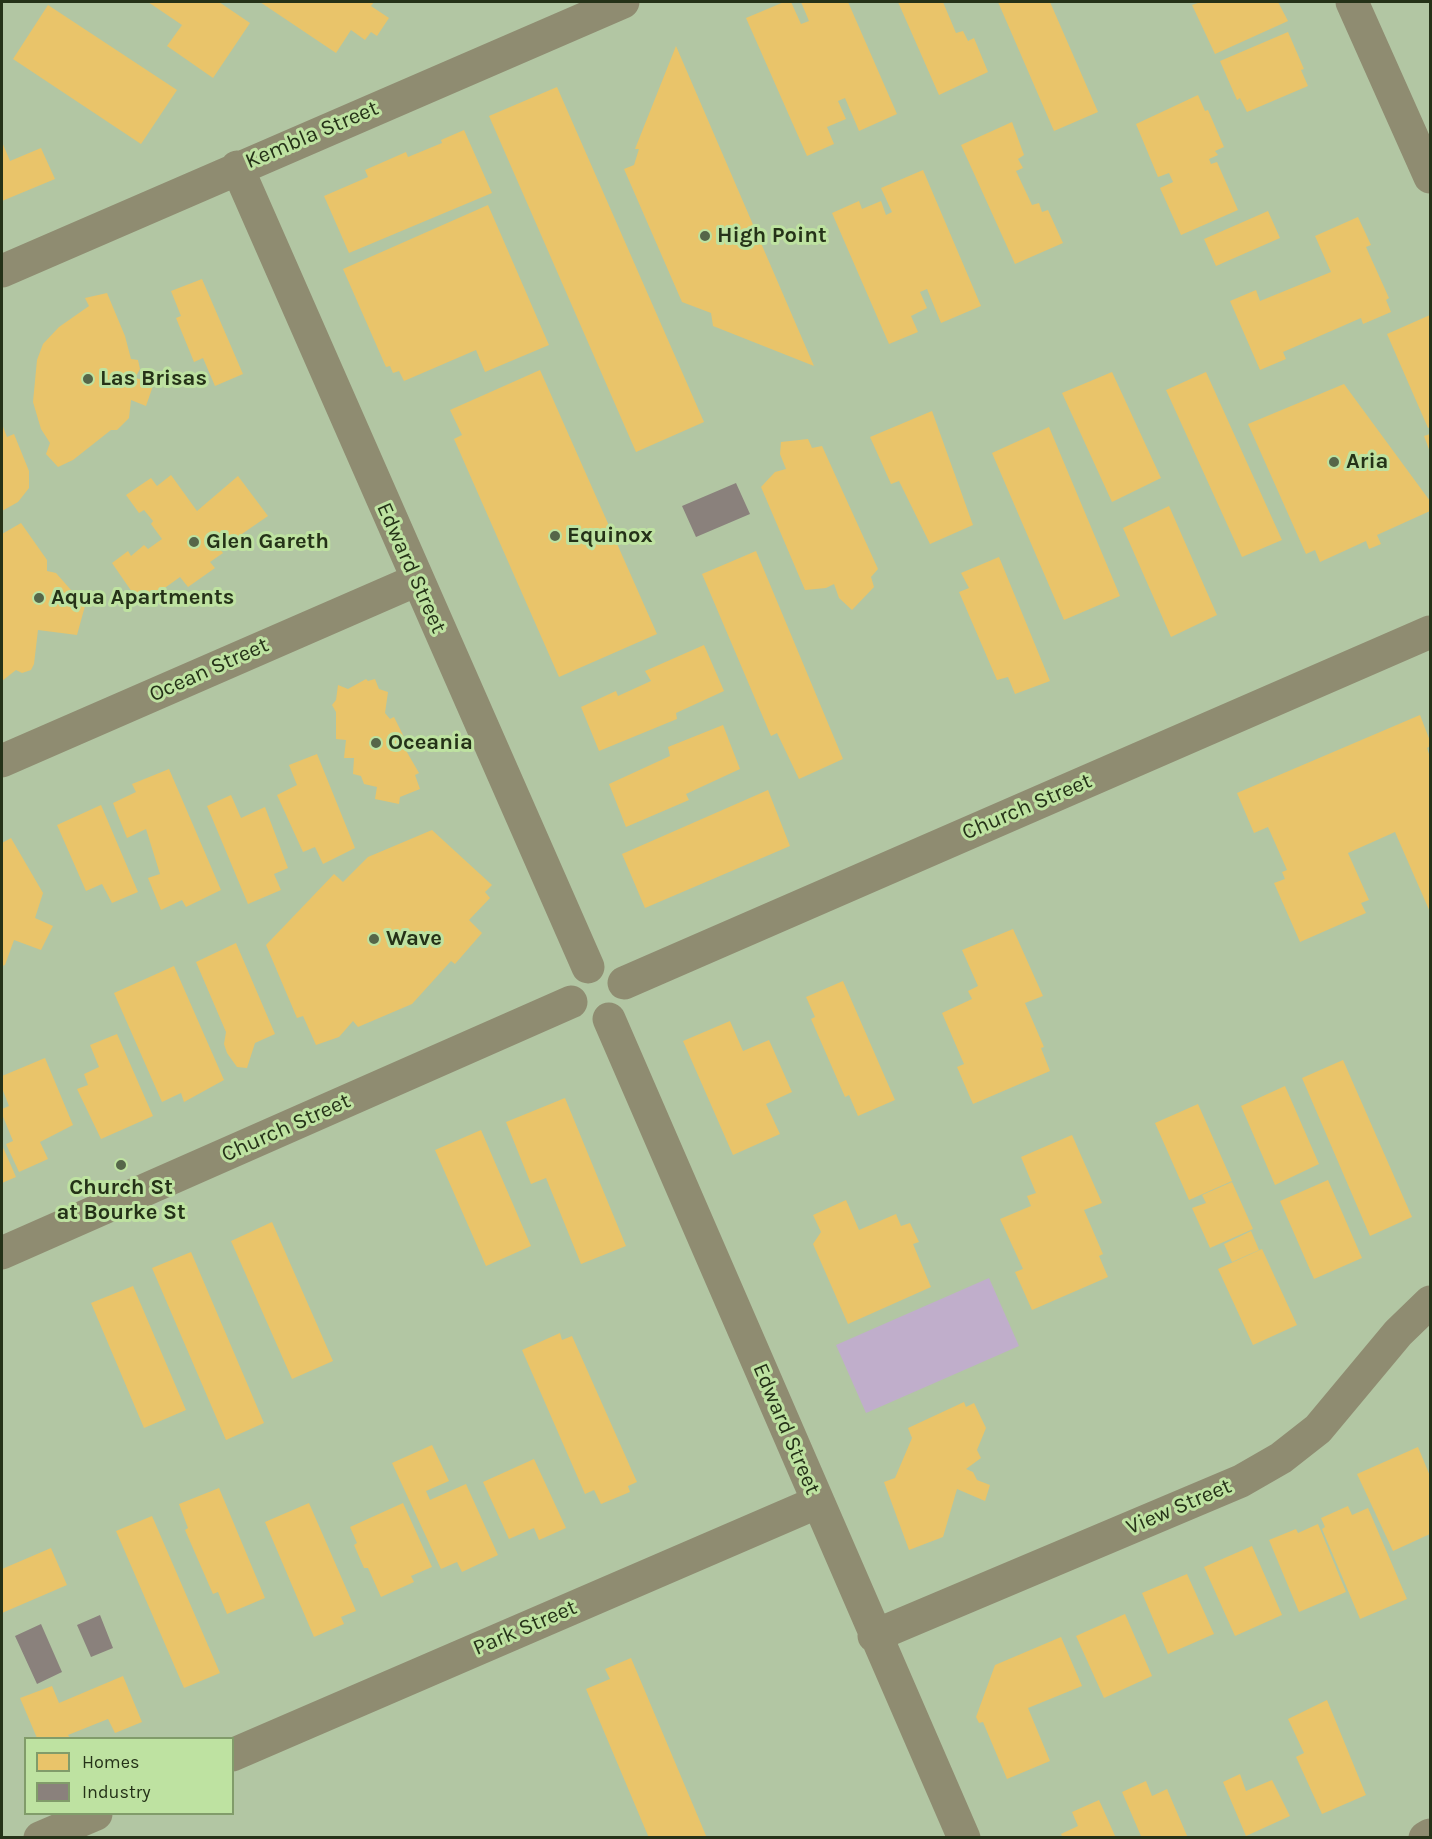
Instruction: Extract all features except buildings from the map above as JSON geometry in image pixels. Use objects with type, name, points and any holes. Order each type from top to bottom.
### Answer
[{"type":"street","name":"Kembla Street","points":[[2,271],[237,167],[623,2]]},
{"type":"street","points":[[1352,2],[1431,177]]},
{"type":"street","name":"Edward Street","points":[[237,167],[588,967]]},
{"type":"street","name":"Ocean Street","points":[[2,761],[417,580]]},
{"type":"street","name":"Church Street","points":[[624,982],[1431,632]]},
{"type":"street","points":[[605,966],[613,970],[624,982],[625,1000],[617,1015],[600,1022],[582,1017],[571,1002],[571,985],[574,977],[588,967],[605,966]]},
{"type":"street","name":"Church Street","points":[[2,1253],[571,1002]]},
{"type":"street","name":"Edward Street","points":[[609,1019],[874,1636],[964,1838]]},
{"type":"street","name":"View Street","points":[[874,1636],[1241,1481],[1281,1458],[1318,1429],[1398,1333],[1431,1302]]},
{"type":"street","name":"Park Street","points":[[234,1754],[818,1502]]},
{"type":"street","points":[[40,1838],[94,1815]]},
{"type":"street","points":[[1425,1838],[1431,1835]]},
{"type":"shaded area","points":[[989,1278],[1019,1346],[866,1413],[836,1345]]},
{"type":"place","name":"High Point","points":[[705,236]]},
{"type":"place","name":"Las Brisas","points":[[88,379]]},
{"type":"place","name":"Aria","points":[[1334,462]]},
{"type":"place","name":"Equinox","points":[[555,536]]},
{"type":"place","name":"Glen Gareth","points":[[194,542]]},
{"type":"place","name":"Aqua Apartments","points":[[39,598]]},
{"type":"place","name":"Oceania","points":[[376,743]]},
{"type":"place","name":"Wave","points":[[374,939]]},
{"type":"place","name":"Church St at Bourke St","points":[[121,1165]]}]
